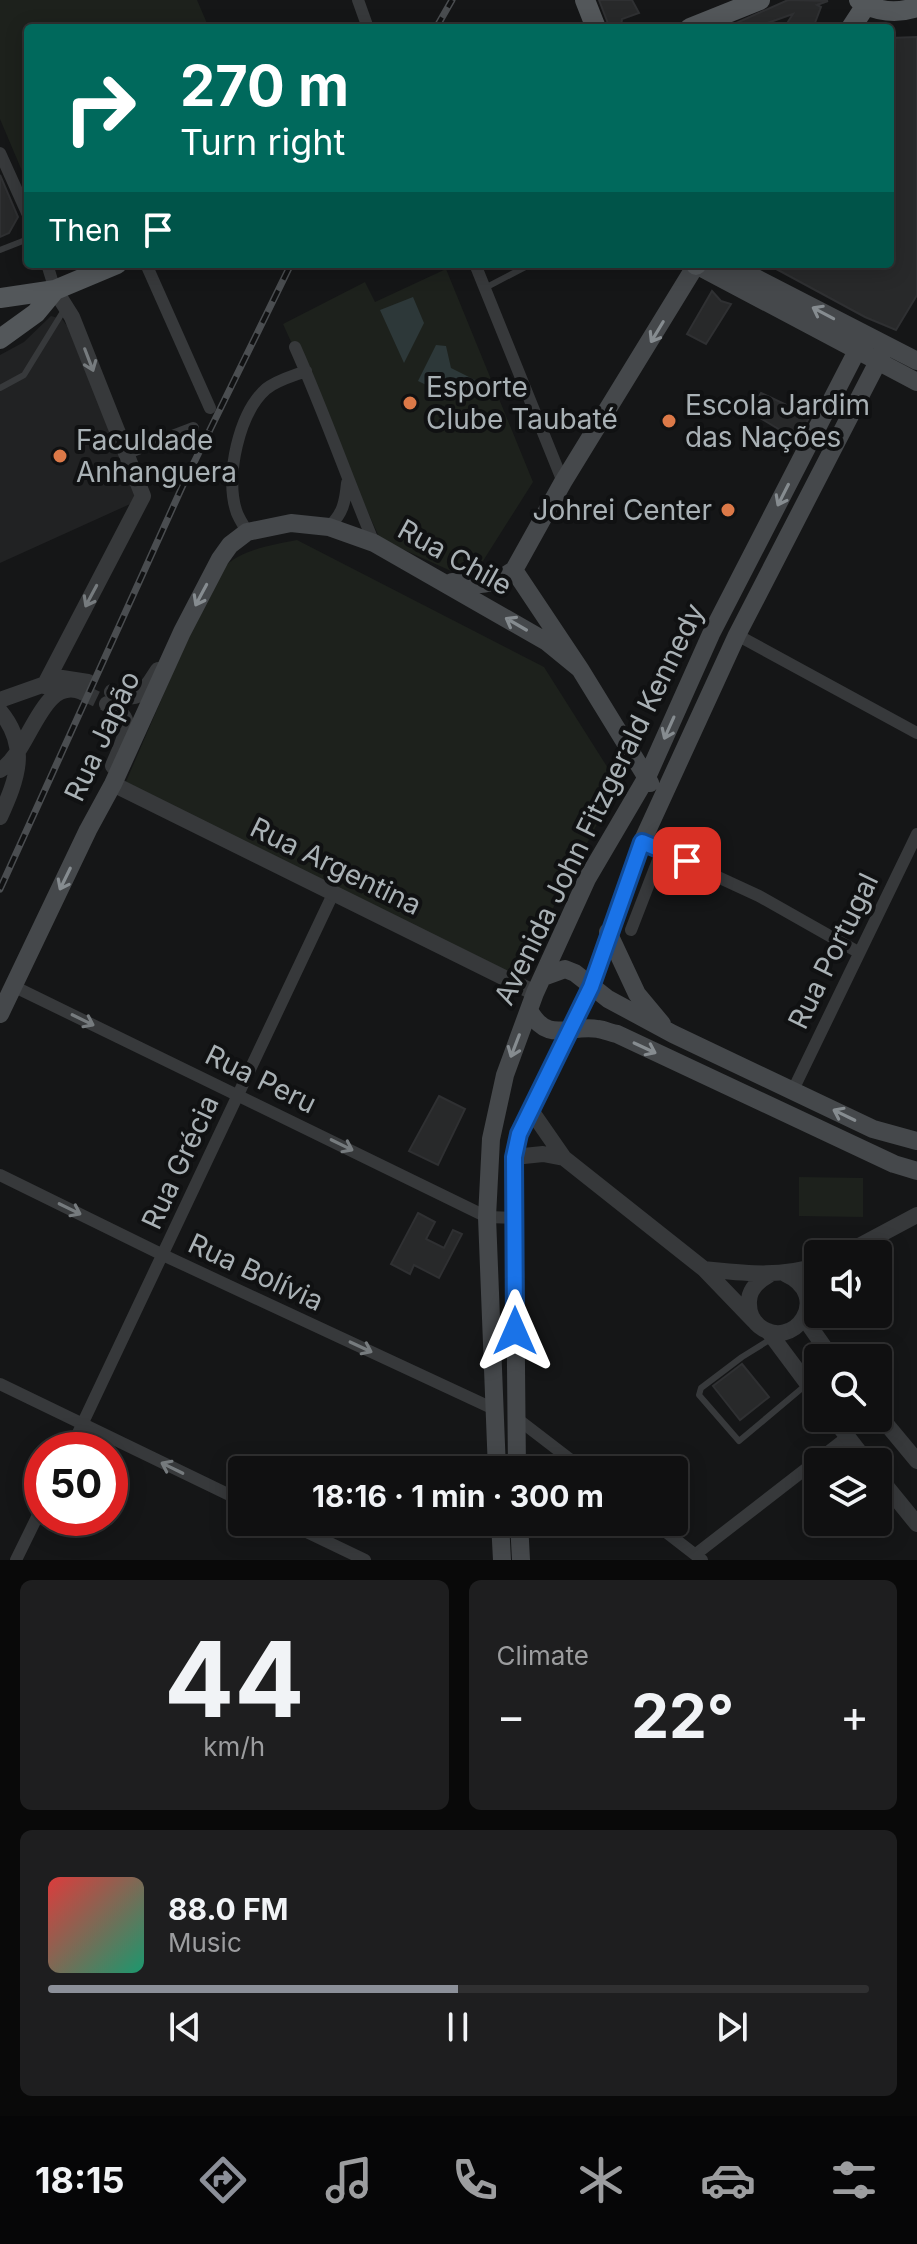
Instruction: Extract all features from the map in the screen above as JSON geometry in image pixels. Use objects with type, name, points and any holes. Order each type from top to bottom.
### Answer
[{"type":"main road","points":[[585,0],[594,24]]},
{"type":"main road","points":[[700,24],[760,0]]},
{"type":"main road","points":[[853,24],[862,2],[895,11],[917,7]]},
{"type":"main road","points":[[0,339],[110,268]]},
{"type":"main road","points":[[445,581],[485,585],[502,579],[514,570],[563,482],[694,268]]},
{"type":"main road","points":[[704,268],[862,343]]},
{"type":"main road","points":[[736,268],[882,354],[917,382]]},
{"type":"main road","points":[[0,298],[61,298]]},
{"type":"main road","name":"Avenida John Fitzgerald Kennedy","points":[[496,1456],[487,1217],[494,1126],[505,1075],[536,993],[587,879],[648,775],[711,634],[862,343]]},
{"type":"main road","points":[[882,354],[917,361]]},
{"type":"main road","name":"Avenida John Fitzgerald Kennedy","points":[[516,1456],[514,1157],[519,1134],[591,987],[608,932],[645,836],[737,635],[882,354]]},
{"type":"main road","name":"Rua Chile","points":[[247,532],[291,523],[329,527],[374,543],[547,642],[580,669]]},
{"type":"main road","name":"Rua Japão","points":[[0,1014],[113,784],[182,632],[220,559],[230,545],[247,532]]},
{"type":"main road","name":"Rua Chile","points":[[514,570],[648,775]]},
{"type":"main road","points":[[645,836],[652,797],[648,775]]},
{"type":"main road","points":[[608,932],[637,994],[673,1034]]},
{"type":"main road","points":[[909,1140],[873,1129],[673,1034],[565,969],[536,993],[542,1028],[554,1032],[597,1028],[617,1034],[915,1172]]},
{"type":"main road","points":[[894,1164],[889,1157],[889,1148],[909,1140]]},
{"type":"main road","points":[[501,1536],[502,1560]]},
{"type":"main road","points":[[520,1536],[521,1560]]},
{"type":"street","points":[[358,0],[364,24]]},
{"type":"street","points":[[0,153],[24,206]]},
{"type":"street","points":[[44,686],[142,500],[141,490],[49,268]]},
{"type":"street","points":[[148,268],[210,408]]},
{"type":"street","points":[[477,268],[563,482]]},
{"type":"street","points":[[295,347],[328,422],[374,543]]},
{"type":"street","points":[[247,532],[236,511],[231,483],[239,437],[253,404],[268,387],[306,371]]},
{"type":"street","points":[[125,454],[193,428]]},
{"type":"street","points":[[329,527],[340,516],[345,505],[348,480]]},
{"type":"street","points":[[88,830],[127,730],[126,719],[110,698],[137,697],[148,687],[182,632]]},
{"type":"street","points":[[737,635],[917,733]]},
{"type":"street","points":[[0,700],[62,678],[85,687],[64,689],[52,695],[18,751],[0,770]]},
{"type":"street","points":[[0,711],[16,738],[19,773],[0,817]]},
{"type":"street","name":"Rua Argentina","points":[[113,784],[536,993]]},
{"type":"street","name":"Rua Portugal","points":[[793,1090],[917,834]]},
{"type":"street","points":[[645,836],[662,850],[759,896],[858,952]]},
{"type":"street","points":[[631,930],[662,850]]},
{"type":"street","name":"Rua Grécia","points":[[79,1432],[333,894]]},
{"type":"street","name":"Rua Peru","points":[[13,986],[487,1217]]},
{"type":"street","points":[[530,1109],[564,1158],[704,1269],[765,1330],[789,1331],[804,1318]]},
{"type":"street","points":[[514,1157],[543,1154],[564,1158]]},
{"type":"street","name":"Rua Bolívia","points":[[0,1175],[163,1255],[494,1409]]},
{"type":"street","points":[[869,1240],[915,1214]]},
{"type":"street","points":[[487,1217],[514,1218]]},
{"type":"street","points":[[804,1268],[759,1280],[749,1297],[749,1307],[804,1380]]},
{"type":"street","points":[[704,1269],[777,1275],[800,1282],[804,1288]]},
{"type":"street","points":[[0,1384],[228,1494]]},
{"type":"street","points":[[515,1417],[566,1456]]},
{"type":"street","points":[[892,1431],[917,1461]]},
{"type":"street","points":[[843,1432],[856,1448]]},
{"type":"street","points":[[671,1536],[699,1557],[847,1437]]},
{"type":"street","points":[[892,1493],[917,1524]]},
{"type":"street","points":[[16,1560],[28,1536]]},
{"type":"street","points":[[315,1536],[365,1560]]},
{"type":"lane","points":[[0,250],[24,241]]},
{"type":"lane","points":[[485,288],[523,268]]},
{"type":"lane","points":[[0,388],[24,375],[61,298]]},
{"type":"lane","points":[[765,1330],[742,1357],[701,1388],[699,1395],[739,1441],[804,1387]]},
{"type":"shaded area","points":[[0,0],[197,0],[207,24],[24,24],[24,176],[0,119]]},
{"type":"shaded area","name":"Esporte Clube Taubaté","points":[[446,269],[533,482],[471,580],[380,539],[283,324],[365,282],[375,302]]},
{"type":"shaded area","points":[[413,297],[424,323],[404,363],[380,310]]},
{"type":"shaded area","name":"Faculdade Anhanguera","points":[[51,316],[62,319],[67,326],[139,500],[0,563],[0,355],[24,342]]},
{"type":"shaded area","points":[[436,345],[446,346],[451,368],[475,380],[463,403],[418,381]]},
{"type":"shaded area","points":[[297,540],[544,667],[618,784],[517,977],[125,784],[218,574],[247,552]]},
{"type":"shaded area","points":[[799,1177],[863,1178],[863,1217],[799,1216]]},
{"type":"building","points":[[599,0],[632,0],[639,13],[622,19],[621,24],[608,24]]},
{"type":"building","points":[[788,0],[828,1],[817,5],[821,7],[815,24],[787,24],[793,14],[764,24],[734,24]]},
{"type":"building","points":[[917,37],[917,295],[896,330],[865,317],[774,268],[894,268],[894,38]]},
{"type":"building","points":[[0,175],[18,217],[9,233],[0,237]]},
{"type":"building","points":[[712,291],[721,301],[731,304],[706,344],[687,334]]},
{"type":"building","points":[[761,393],[810,416],[797,440],[750,412]]},
{"type":"building","points":[[439,1096],[465,1109],[438,1165],[409,1151]]},
{"type":"building","points":[[418,1213],[435,1222],[426,1239],[444,1248],[453,1230],[462,1234],[439,1278],[414,1265],[410,1274],[391,1264]]},
{"type":"building","points":[[742,1364],[769,1397],[740,1420],[713,1386]]},
{"type":"tunnel","points":[[82,692],[107,704]]},
{"type":"railway","points":[[438,24],[452,0]]},
{"type":"railway","points":[[0,889],[183,485],[289,268]]},
{"type":"place","name":"Esporte Clube Taubaté","points":[[410,403]]},
{"type":"place","name":"Escola Jardim das Nações","points":[[669,421]]},
{"type":"place","name":"Faculdade Anhanguera","points":[[60,456]]},
{"type":"place","name":"Johrei Center","points":[[728,510]]},
{"type":"route","points":[[515,1331],[514,1157],[519,1134],[591,987],[642,842],[687,861]]}]
